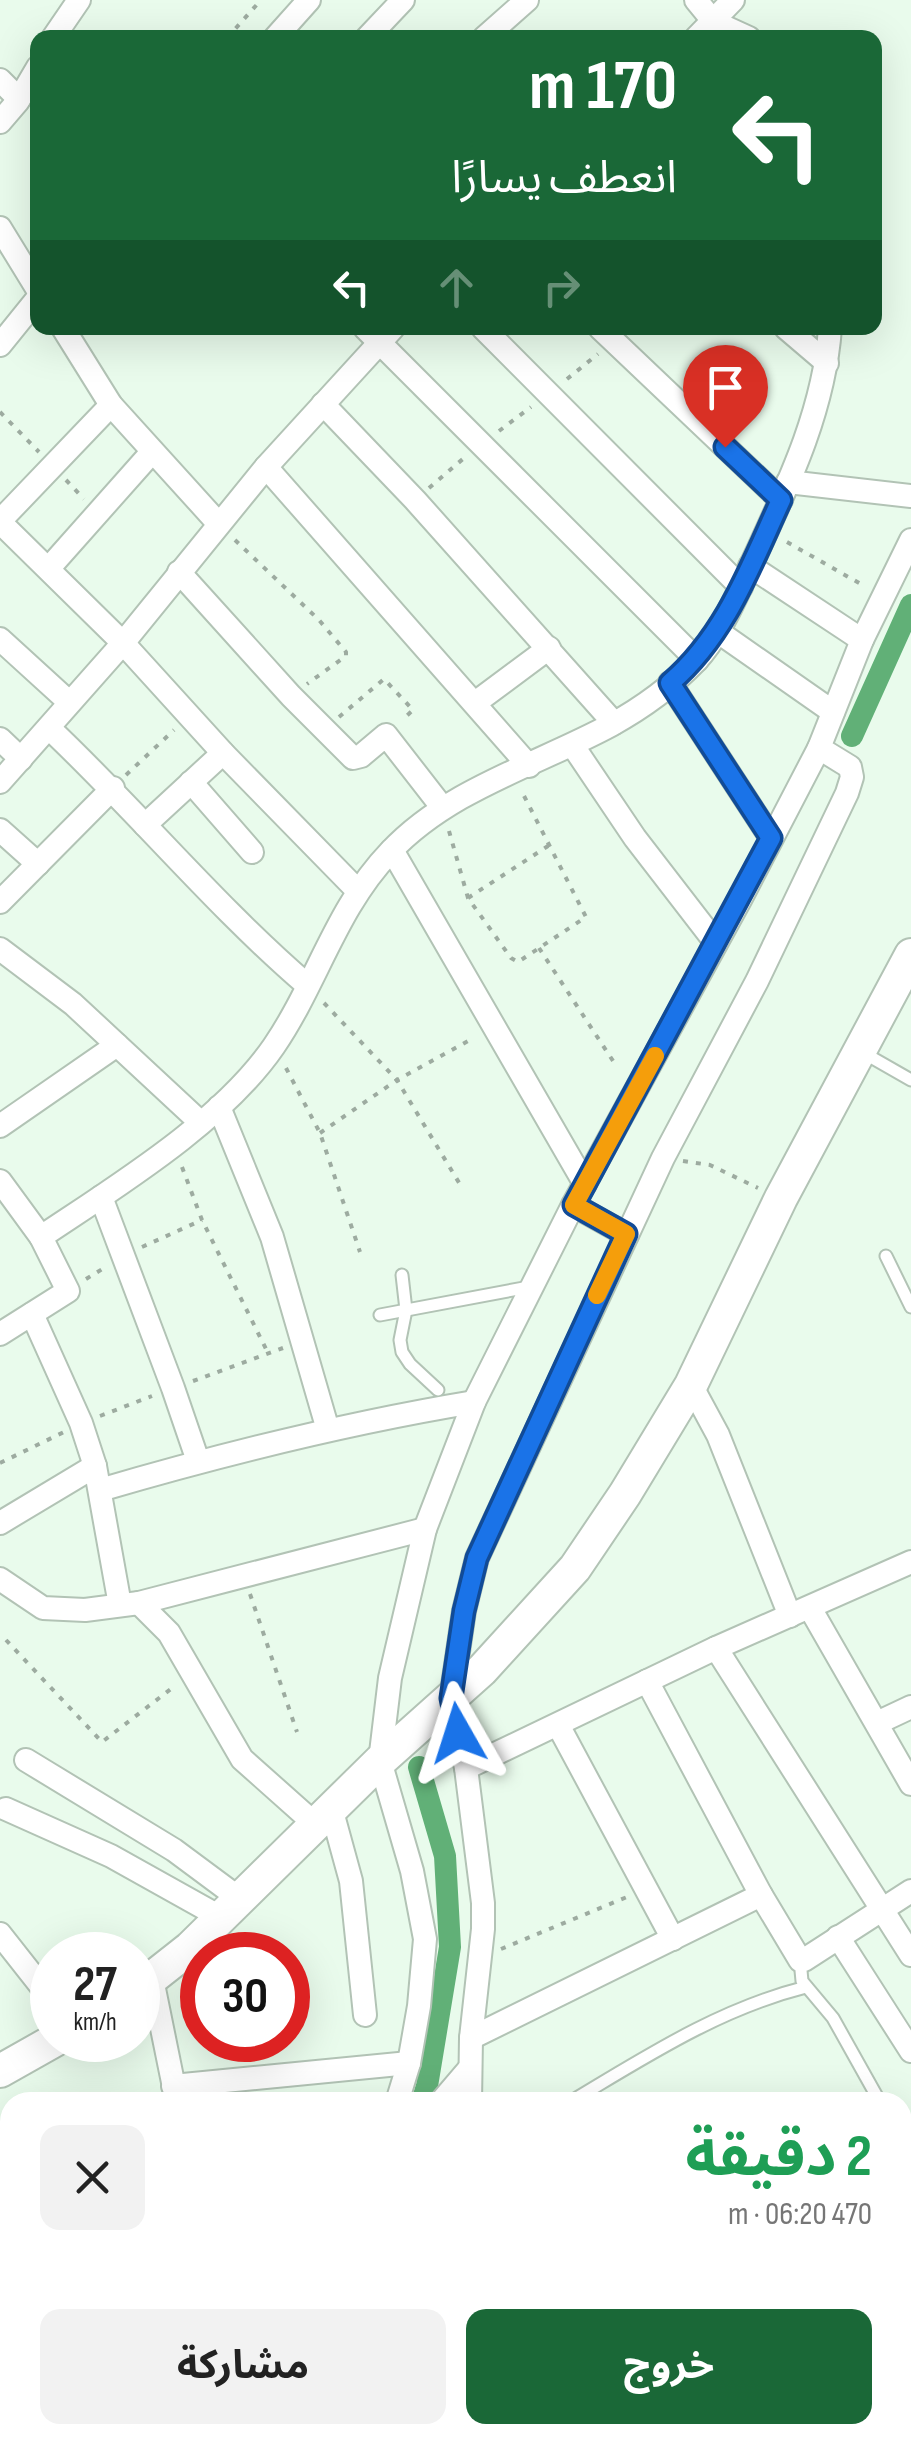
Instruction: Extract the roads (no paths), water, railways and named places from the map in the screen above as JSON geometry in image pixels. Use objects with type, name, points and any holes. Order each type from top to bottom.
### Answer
[{"type":"main road","points":[[160,1971],[231,1909],[380,1761],[517,1634],[575,1568],[691,1385],[781,1198],[911,954]]},
{"type":"main road","points":[[0,2070],[30,2054]]},
{"type":"street","points":[[58,30],[79,0]]},
{"type":"street","points":[[282,30],[309,0]]},
{"type":"street","points":[[374,30],[402,0]]},
{"type":"street","points":[[493,30],[527,0]]},
{"type":"street","points":[[696,0],[705,30]]},
{"type":"street","points":[[705,30],[733,0]]},
{"type":"street","points":[[0,80],[19,99]]},
{"type":"street","points":[[0,122],[30,80]]},
{"type":"street","points":[[4,246],[30,280]]},
{"type":"street","points":[[0,345],[30,308]]},
{"type":"street","points":[[76,335],[111,405],[218,522]]},
{"type":"street","points":[[0,782],[123,643],[218,522],[323,404],[377,335]]},
{"type":"street","points":[[382,335],[480,445],[697,660]]},
{"type":"street","points":[[490,335],[745,576],[862,640]]},
{"type":"street","points":[[607,335],[785,491],[911,496]]},
{"type":"street","points":[[794,335],[827,363]]},
{"type":"street","points":[[41,1237],[101,1197],[219,1107],[274,1046],[357,890],[392,850],[442,807],[614,723],[697,660],[718,631],[807,440],[827,363],[829,335]]},
{"type":"street","points":[[323,404],[415,500],[614,723]]},
{"type":"street","points":[[111,405],[0,522],[123,643],[222,753],[357,890]]},
{"type":"street","points":[[49,568],[152,452]]},
{"type":"street","points":[[266,467],[475,703],[520,769]]},
{"type":"street","points":[[400,2092],[409,2063],[424,1967],[422,1913],[380,1761],[390,1678],[425,1530],[474,1402],[579,1195],[818,748],[862,640],[911,540]]},
{"type":"street","points":[[179,572],[290,696],[355,759],[386,735],[442,807]]},
{"type":"street","points":[[718,631],[833,712]]},
{"type":"street","points":[[0,639],[69,702]]},
{"type":"street","points":[[475,703],[549,648]]},
{"type":"street","points":[[670,683],[771,838]]},
{"type":"street","points":[[49,728],[113,788],[260,945],[307,985]]},
{"type":"street","points":[[0,739],[21,759]]},
{"type":"street","points":[[573,746],[635,838],[716,943]]},
{"type":"street","points":[[470,2092],[483,1903],[466,1768],[451,1698],[464,1611],[482,1542],[626,1234],[758,981],[847,793],[850,767],[818,748]]},
{"type":"street","points":[[145,824],[222,753]]},
{"type":"street","points":[[191,782],[252,852]]},
{"type":"street","points":[[0,902],[113,788]]},
{"type":"street","points":[[0,830],[38,864]]},
{"type":"street","points":[[392,850],[579,1195],[626,1234]]},
{"type":"street","points":[[0,949],[73,1004],[200,1122]]},
{"type":"street","points":[[0,1126],[117,1045]]},
{"type":"street","points":[[219,1107],[272,1236],[328,1430]]},
{"type":"street","points":[[0,1181],[41,1237],[68,1291],[32,1314],[3,1324]]},
{"type":"street","points":[[101,1197],[198,1462]]},
{"type":"street","points":[[32,1314],[96,1466],[129,1604],[169,1633],[242,1760],[323,1816],[352,1881],[365,2014]]},
{"type":"street","points":[[691,1385],[800,1612],[876,1723],[911,1784]]},
{"type":"street","points":[[100,1490],[328,1430],[474,1402]]},
{"type":"street","points":[[0,1523],[96,1466]]},
{"type":"street","points":[[0,1580],[51,1610],[129,1604],[425,1530]]},
{"type":"street","points":[[466,1768],[716,1648],[911,1562]]},
{"type":"street","points":[[716,1648],[911,1955]]},
{"type":"street","points":[[647,1681],[800,1960],[883,1912],[911,1891]]},
{"type":"street","points":[[876,1723],[911,1707]]},
{"type":"street","points":[[558,1725],[672,1939]]},
{"type":"street","points":[[26,1760],[174,1850],[231,1909]]},
{"type":"street","points":[[6,1809],[231,1909]]},
{"type":"street","points":[[471,2038],[762,1896]]},
{"type":"street","points":[[0,1934],[30,1972]]},
{"type":"street","points":[[838,1937],[911,2051]]},
{"type":"street","points":[[160,2039],[174,2092]]},
{"type":"street","points":[[190,2092],[409,2063]]},
{"type":"street","points":[[450,2092],[470,2068]]},
{"type":"lane","points":[[860,1051],[911,1080]]},
{"type":"lane","points":[[886,1256],[911,1307]]},
{"type":"lane","points":[[402,1275],[406,1310],[400,1340],[402,1352],[438,1390]]},
{"type":"lane","points":[[380,1315],[533,1286]]},
{"type":"lane","points":[[800,1960],[802,1981],[833,2018],[874,2092]]},
{"type":"lane","points":[[587,2092],[714,2018],[806,1988]]},
{"type":"waterway","points":[[852,736],[911,605]]},
{"type":"waterway","points":[[419,1767],[445,1856],[450,1947],[425,2092]]}]
